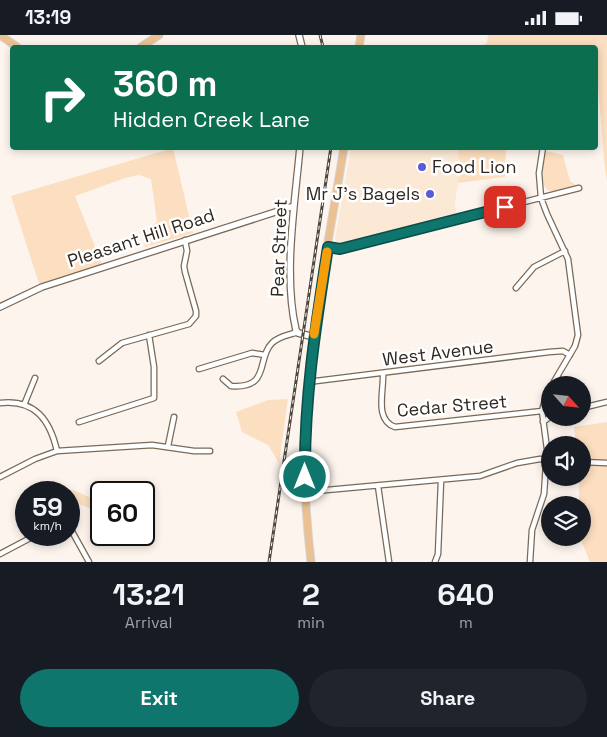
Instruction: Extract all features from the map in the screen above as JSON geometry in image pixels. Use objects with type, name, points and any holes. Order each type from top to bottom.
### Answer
[{"type":"main road","points":[[0,35],[14,45]]},
{"type":"main road","points":[[144,45],[159,35]]},
{"type":"main road","points":[[311,562],[305,492],[305,431],[308,382],[344,150]]},
{"type":"street","name":"Pear Street","points":[[298,332],[294,322],[292,300],[294,206],[300,150]]},
{"type":"street","points":[[543,150],[539,173],[541,198],[565,251],[570,267],[578,335],[570,355],[557,376]]},
{"type":"street","points":[[328,247],[340,249],[579,188]]},
{"type":"street","name":"Pleasant Hill Road","points":[[0,307],[42,287],[185,239],[294,206]]},
{"type":"street","points":[[99,361],[119,344],[189,324],[196,316],[184,266],[187,251],[185,239]]},
{"type":"street","points":[[516,288],[534,267],[565,251]]},
{"type":"street","points":[[223,379],[234,387],[251,383],[262,371],[265,355],[274,341],[298,332],[314,337]]},
{"type":"street","points":[[79,422],[154,398],[154,367],[149,335]]},
{"type":"street","name":"West Avenue","points":[[308,382],[549,352],[563,351],[570,355]]},
{"type":"street","points":[[199,369],[252,353],[265,355]]},
{"type":"street","name":"Cedar Street","points":[[383,374],[382,415],[387,423],[395,427],[541,411]]},
{"type":"street","points":[[24,405],[34,378]]},
{"type":"street","points":[[591,406],[607,402]]},
{"type":"street","points":[[0,403],[24,405],[34,410],[50,426],[57,451]]},
{"type":"street","points":[[168,446],[174,417]]},
{"type":"street","points":[[0,477],[35,459],[57,451],[152,445],[194,451],[210,451]]},
{"type":"street","points":[[305,492],[480,477],[528,461],[541,461]]},
{"type":"street","points":[[591,462],[607,463]]},
{"type":"street","points":[[435,562],[438,554],[441,481]]},
{"type":"street","points":[[378,486],[389,562]]},
{"type":"street","points":[[530,562],[532,530],[545,486]]},
{"type":"street","points":[[0,554],[15,546]]},
{"type":"street","points":[[80,546],[89,562]]},
{"type":"shaded area","points":[[488,35],[607,35],[607,182],[598,85],[598,45],[484,45],[487,43]]},
{"type":"shaded area","points":[[166,150],[173,150],[193,233],[145,247],[142,232],[157,222],[151,179],[139,175],[125,178],[75,196],[102,264],[39,284],[11,196]]},
{"type":"shaded area","points":[[351,150],[457,150],[461,166],[455,202],[457,216],[341,244],[337,243],[335,239]]},
{"type":"shaded area","points":[[457,150],[506,150],[505,177],[458,183],[461,166]]},
{"type":"shaded area","points":[[546,151],[563,155],[570,181],[576,185],[561,190],[547,190],[543,181]]},
{"type":"shaded area","points":[[288,399],[279,463],[268,445],[242,432],[236,412],[268,400]]},
{"type":"shaded area","points":[[607,422],[607,562],[590,562],[583,546],[591,546],[591,496],[579,496],[579,486],[591,486],[591,436],[575,436],[574,427],[591,426],[591,424]]},
{"type":"shaded area","points":[[80,493],[90,497],[90,509],[80,504]]},
{"type":"railway","points":[[320,35],[322,45]]},
{"type":"railway","points":[[269,562],[331,150]]},
{"type":"slow traffic","points":[[314,334],[327,252]]},
{"type":"place","name":"Food Lion","points":[[422,167]]},
{"type":"place","name":"Mr J's Bagels","points":[[430,194]]},
{"type":"route","points":[[305,477],[308,382],[328,247],[340,249],[505,207]]}]
